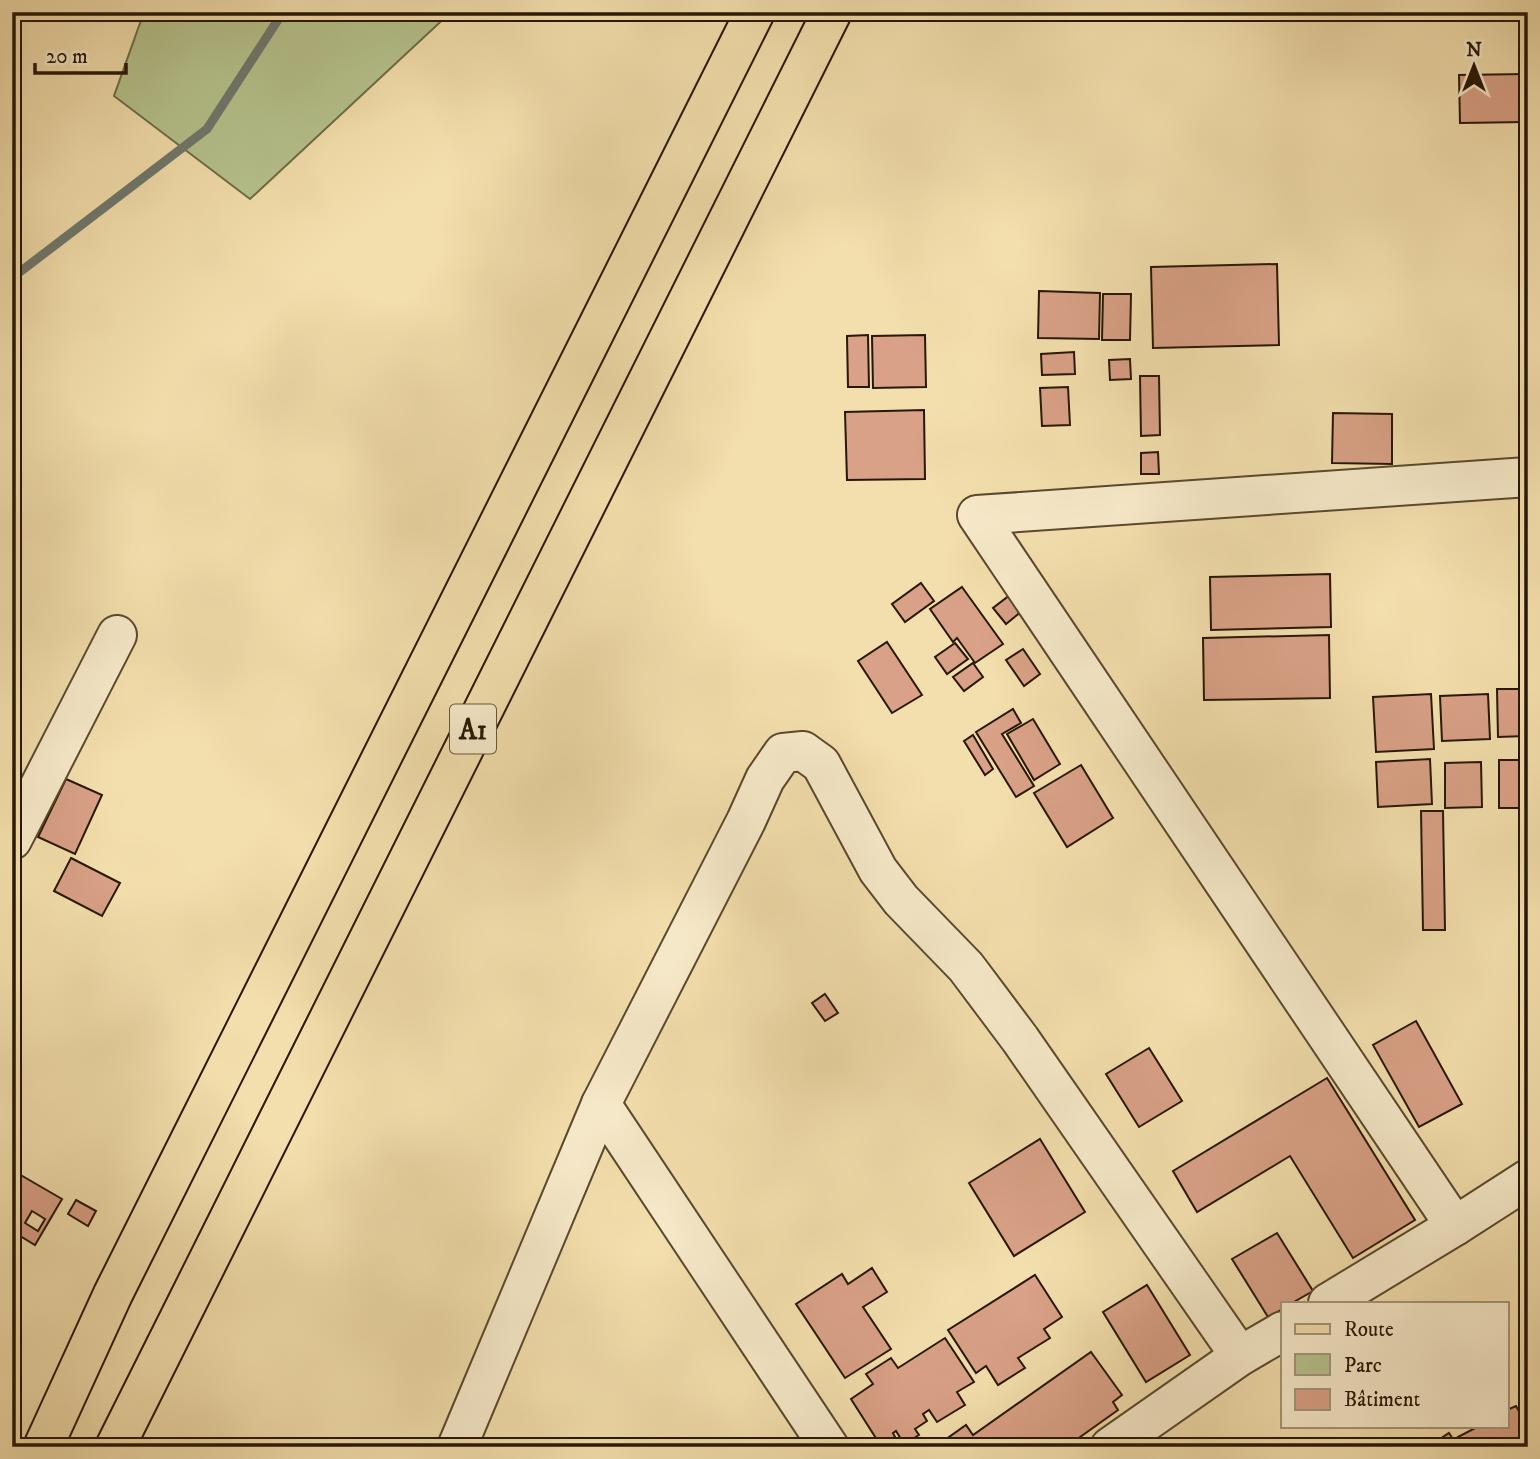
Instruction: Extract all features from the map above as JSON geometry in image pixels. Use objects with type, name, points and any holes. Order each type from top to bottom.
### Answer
[{"type":"main road","name":"A1","points":[[43,1447],[113,1294],[755,12]]},
{"type":"main road","name":"A1","points":[[115,1447],[832,12]]},
{"type":"street","points":[[1455,1226],[977,515],[1528,477]]},
{"type":"street","points":[[12,840],[117,635]]},
{"type":"street","points":[[457,1447],[601,1104],[747,821],[765,779],[783,753],[803,751],[821,764],[878,870],[901,900],[966,967],[1020,1039],[1240,1356]]},
{"type":"street","points":[[601,1104],[829,1447]]},
{"type":"street","points":[[1330,1302],[1528,1179]]},
{"type":"street","points":[[1110,1447],[1240,1356],[1281,1332]]},
{"type":"green space","points":[[144,12],[451,12],[250,199],[114,96]]},
{"type":"building","points":[[1528,74],[1528,122],[1460,123],[1459,75]]},
{"type":"building","points":[[1277,264],[1279,345],[1153,348],[1151,267]]},
{"type":"building","points":[[1039,291],[1100,293],[1099,339],[1038,338]]},
{"type":"building","points":[[1103,294],[1131,294],[1130,340],[1102,340]]},
{"type":"building","points":[[868,335],[869,387],[848,387],[847,336]]},
{"type":"building","points":[[925,335],[926,387],[873,388],[872,336]]},
{"type":"building","points":[[1074,352],[1075,374],[1042,375],[1041,354]]},
{"type":"building","points":[[1130,359],[1131,379],[1110,380],[1109,360]]},
{"type":"building","points":[[1140,376],[1159,376],[1160,435],[1141,436]]},
{"type":"building","points":[[1068,387],[1070,425],[1042,426],[1040,388]]},
{"type":"building","points":[[924,410],[925,479],[847,480],[845,412]]},
{"type":"building","points":[[1333,413],[1392,414],[1392,464],[1332,463]]},
{"type":"building","points":[[1158,452],[1159,474],[1141,474],[1141,453]]},
{"type":"building","points":[[1330,574],[1331,627],[1211,630],[1210,577]]},
{"type":"building","points":[[921,583],[934,601],[905,622],[892,604]]},
{"type":"building","points":[[962,587],[1003,644],[975,663],[957,638],[953,642],[930,609]]},
{"type":"building","points":[[1010,595],[1022,611],[1006,624],[993,608]]},
{"type":"building","points":[[1329,635],[1330,698],[1204,700],[1203,638]]},
{"type":"building","points":[[887,642],[922,695],[892,713],[858,661]]},
{"type":"building","points":[[955,643],[968,659],[947,674],[935,657]]},
{"type":"building","points":[[1023,649],[1040,674],[1024,686],[1006,660]]},
{"type":"building","points":[[973,663],[983,677],[964,691],[953,677]]},
{"type":"building","points":[[1497,689],[1528,689],[1528,736],[1498,737]]},
{"type":"building","points":[[1431,694],[1434,749],[1376,752],[1373,697]]},
{"type":"building","points":[[1488,694],[1490,739],[1442,741],[1440,696]]},
{"type":"building","points":[[1013,709],[1021,723],[1002,734],[1034,786],[1016,797],[976,732]]},
{"type":"building","points":[[1033,719],[1060,764],[1034,780],[1007,734]]},
{"type":"building","points":[[973,735],[993,769],[985,775],[964,741]]},
{"type":"building","points":[[1430,759],[1432,804],[1378,807],[1376,762]]},
{"type":"building","points":[[1499,760],[1528,760],[1528,808],[1499,808]]},
{"type":"building","points":[[1481,762],[1482,807],[1445,808],[1445,763]]},
{"type":"building","points":[[1081,765],[1113,818],[1067,847],[1034,793]]},
{"type":"building","points":[[66,779],[102,795],[75,854],[38,837]]},
{"type":"building","points":[[1421,811],[1443,811],[1445,930],[1423,930]]},
{"type":"building","points":[[71,858],[120,883],[102,916],[54,891]]},
{"type":"building","points":[[825,994],[838,1013],[825,1021],[812,1003]]},
{"type":"building","points":[[1416,1021],[1462,1104],[1419,1127],[1373,1045]]},
{"type":"building","points":[[1149,1048],[1182,1101],[1139,1127],[1106,1074]]},
{"type":"building","points":[[1327,1078],[1415,1220],[1353,1258],[1290,1156],[1197,1212],[1173,1171]]},
{"type":"building","points":[[1040,1139],[1085,1212],[1014,1256],[969,1183]]},
{"type":"building","points":[[12,1170],[62,1199],[35,1245],[12,1231]],"holes":[[[32,1211],[45,1219],[38,1231],[25,1223]]]},
{"type":"building","points":[[76,1200],[96,1211],[88,1226],[68,1214]]},
{"type":"building","points":[[1277,1233],[1313,1291],[1294,1302],[1281,1302],[1281,1310],[1268,1317],[1232,1259]]},
{"type":"building","points":[[872,1268],[887,1292],[863,1307],[891,1349],[845,1378],[796,1304],[842,1274],[848,1284]]},
{"type":"building","points":[[1035,1275],[1062,1317],[1044,1329],[1050,1338],[1018,1358],[1025,1368],[998,1385],[986,1366],[976,1373],[948,1330]]},
{"type":"building","points":[[1147,1285],[1190,1355],[1146,1382],[1103,1312]]},
{"type":"building","points":[[945,1338],[974,1382],[957,1392],[965,1405],[937,1422],[929,1410],[923,1414],[927,1421],[915,1429],[919,1435],[904,1444],[896,1431],[893,1433],[895,1437],[881,1446],[851,1399],[873,1384],[866,1374],[891,1358],[898,1368]]},
{"type":"building","points":[[1091,1352],[1122,1395],[1113,1402],[1118,1410],[1066,1447],[935,1447],[966,1425],[973,1435]]},
{"type":"building","points":[[1516,1406],[1528,1427],[1528,1447],[1463,1447],[1458,1437],[1475,1428],[1508,1428],[1508,1410]]},
{"type":"building","points":[[1449,1433],[1458,1447],[1428,1447]]},
{"type":"waterway","points":[[12,278],[207,129],[283,12]]}]
